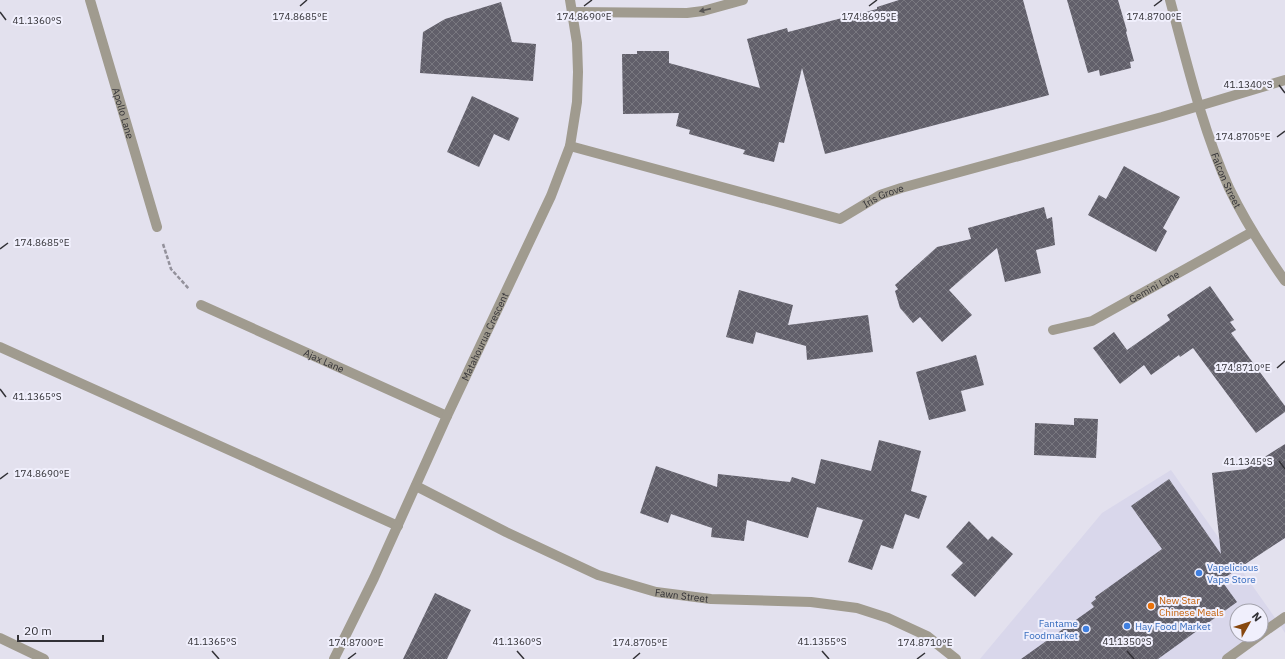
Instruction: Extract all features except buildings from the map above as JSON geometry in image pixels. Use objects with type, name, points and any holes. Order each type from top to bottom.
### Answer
[{"type":"street","name":"Apollo Lane","points":[[90,0],[157,227]]},
{"type":"street","name":"Matahourua Crescent","points":[[334,659],[398,526],[447,416],[552,196],[570,146],[577,102],[578,72],[577,43],[570,0]]},
{"type":"street","points":[[572,12],[687,13],[703,11],[743,0]]},
{"type":"street","name":"Falcon Street","points":[[1170,0],[1211,144],[1229,188],[1252,232],[1285,282]]},
{"type":"street","name":"Iris Grove","points":[[570,146],[840,219],[880,195],[894,190],[1162,117],[1285,80]]},
{"type":"street","name":"Gemini Lane","points":[[1053,330],[1092,321],[1252,232]]},
{"type":"street","name":"Ajax Lane","points":[[201,304],[447,416]]},
{"type":"street","points":[[0,347],[398,526]]},
{"type":"street","name":"Fawn Street","points":[[416,486],[506,532],[598,575],[656,592],[711,599],[811,602],[857,608],[888,618],[927,636],[956,659]]},
{"type":"street","points":[[1269,629],[1285,617]]},
{"type":"street","points":[[0,638],[44,659]]},
{"type":"street","points":[[1227,659],[1250,643]]},
{"type":"path","points":[[157,227],[171,269],[201,304]]},
{"type":"shaded area","points":[[1171,470],[1265,603],[1229,603],[1229,643],[1249,643],[1227,659],[980,659],[1102,513]]},
{"type":"shaded area","points":[[1269,609],[1278,622],[1269,628]]},
{"type":"shaded area","points":[[1285,617],[1285,633],[1278,622]]},
{"type":"place","name":"Vapelicious Vape Store","points":[[1199,573]]},
{"type":"place","name":"New Star Chinese Meals","points":[[1151,606]]},
{"type":"place","name":"Hay Food Market","points":[[1127,626]]},
{"type":"place","name":"Fantame Foodmarket","points":[[1086,629]]}]
